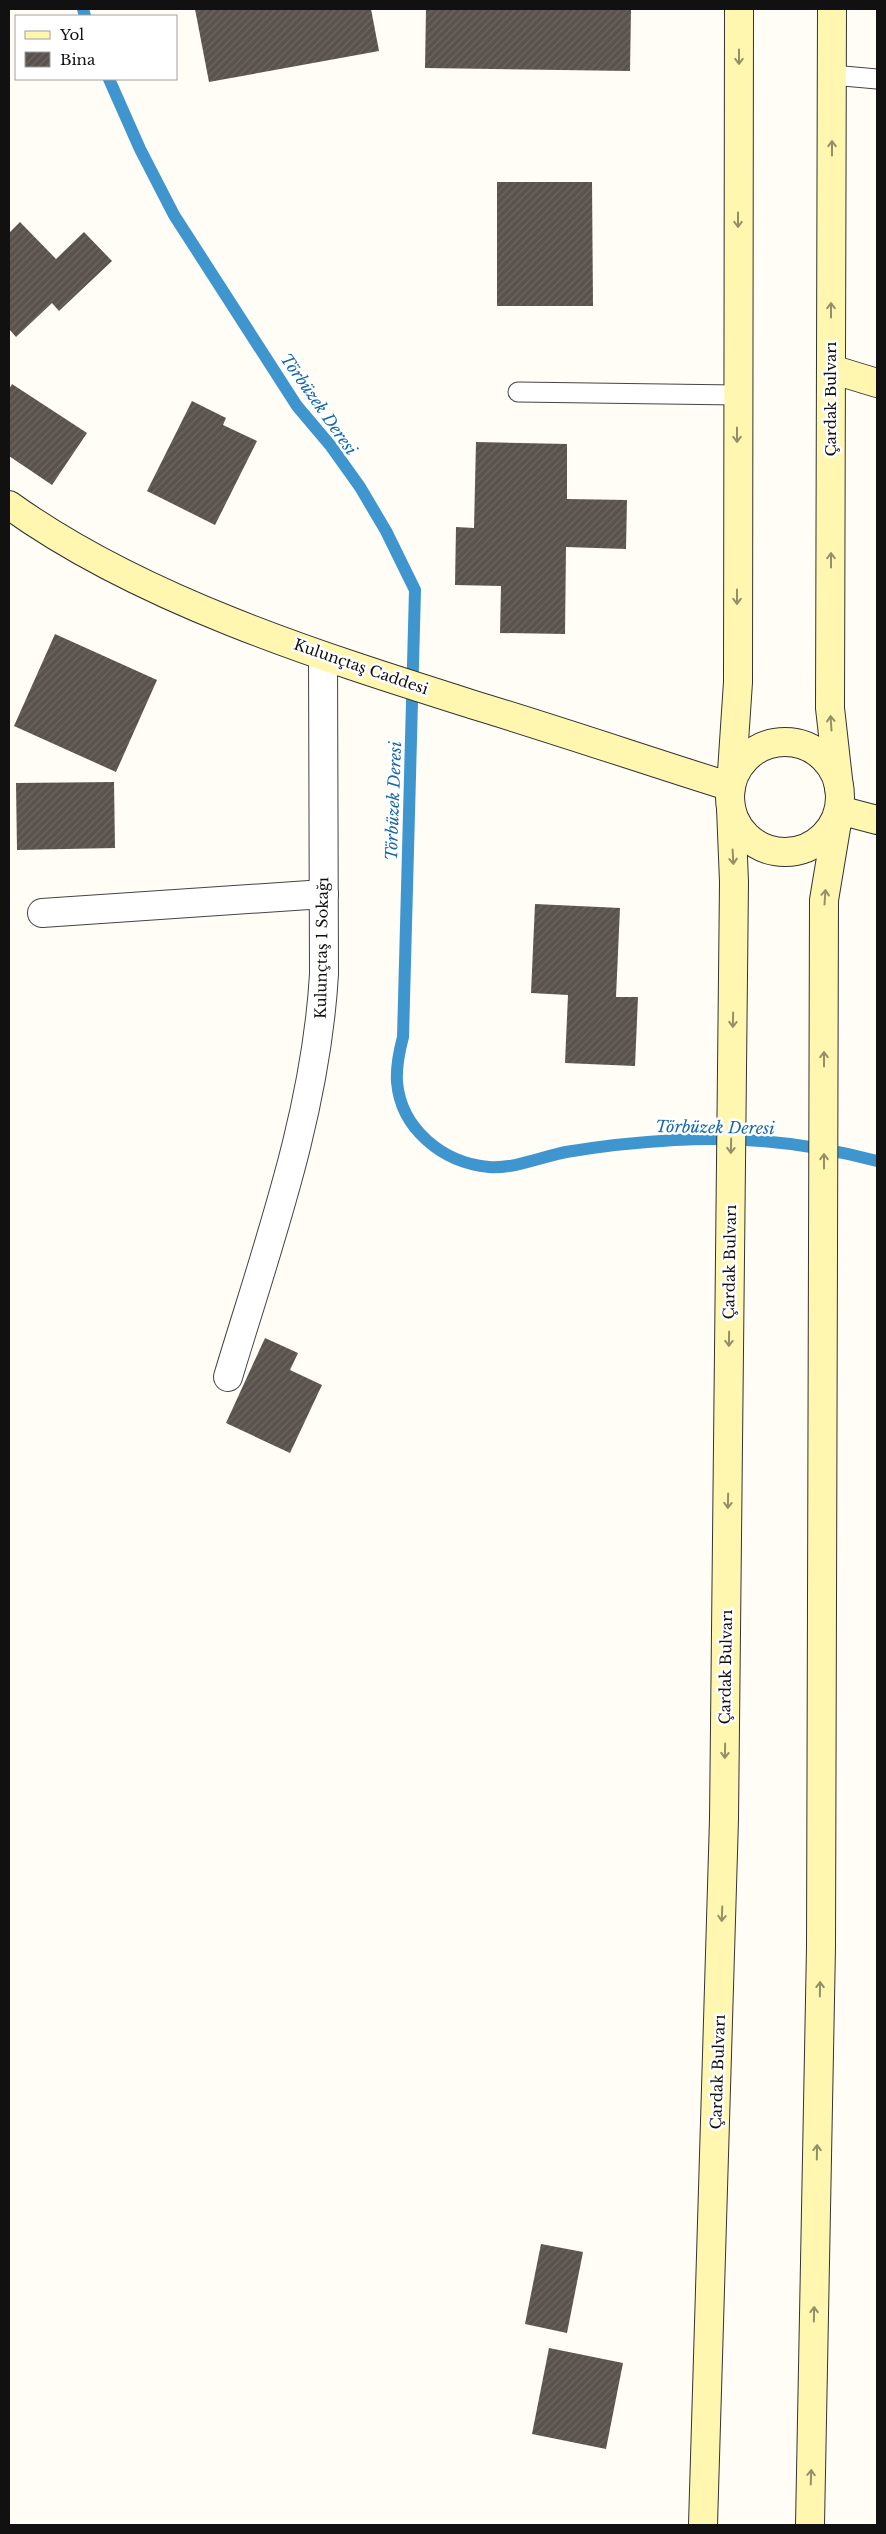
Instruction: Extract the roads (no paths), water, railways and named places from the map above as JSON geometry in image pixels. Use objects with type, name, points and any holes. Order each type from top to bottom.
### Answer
[{"type":"main road","name":"Çardak Bulvarı","points":[[703,2525],[724,1820],[734,882],[731,798],[738,682],[739,9]]},
{"type":"main road","name":"Çardak Bulvarı","points":[[810,2525],[821,1937],[824,900],[839,799],[830,708],[832,9]]},
{"type":"main road","points":[[831,369],[877,383]]},
{"type":"main road","name":"Kulunçtaş Caddesi","points":[[9,505],[71,544],[130,576],[247,628],[379,675],[522,720],[731,798]]},
{"type":"main road","points":[[786,742],[807,747],[816,752],[832,768],[839,799],[830,829],[814,844],[805,848],[784,852],[764,848],[740,828],[731,798],[739,768],[750,755],[764,747],[786,742]]},
{"type":"main road","points":[[839,799],[877,820]]},
{"type":"street","name":"Kulunçtaş 1 Sokağı","points":[[228,1376],[294,1154],[312,1081],[323,1001],[323,656]]},
{"type":"street","points":[[42,912],[324,894]]},
{"type":"lane","points":[[832,76],[877,79]]},
{"type":"lane","points":[[518,392],[737,396]]},
{"type":"waterway","name":"Törbüzek Deresi","points":[[83,9],[85,15]]},
{"type":"waterway","name":"Törbüzek Deresi","points":[[109,80],[140,149],[174,215],[297,406],[330,445],[360,487],[386,531],[415,590],[403,1037],[398,1059],[397,1082],[400,1099],[407,1115],[416,1128],[427,1141],[441,1151],[456,1159],[489,1167],[508,1166],[566,1152],[593,1148],[700,1139],[751,1140],[803,1146],[877,1161]]}]
